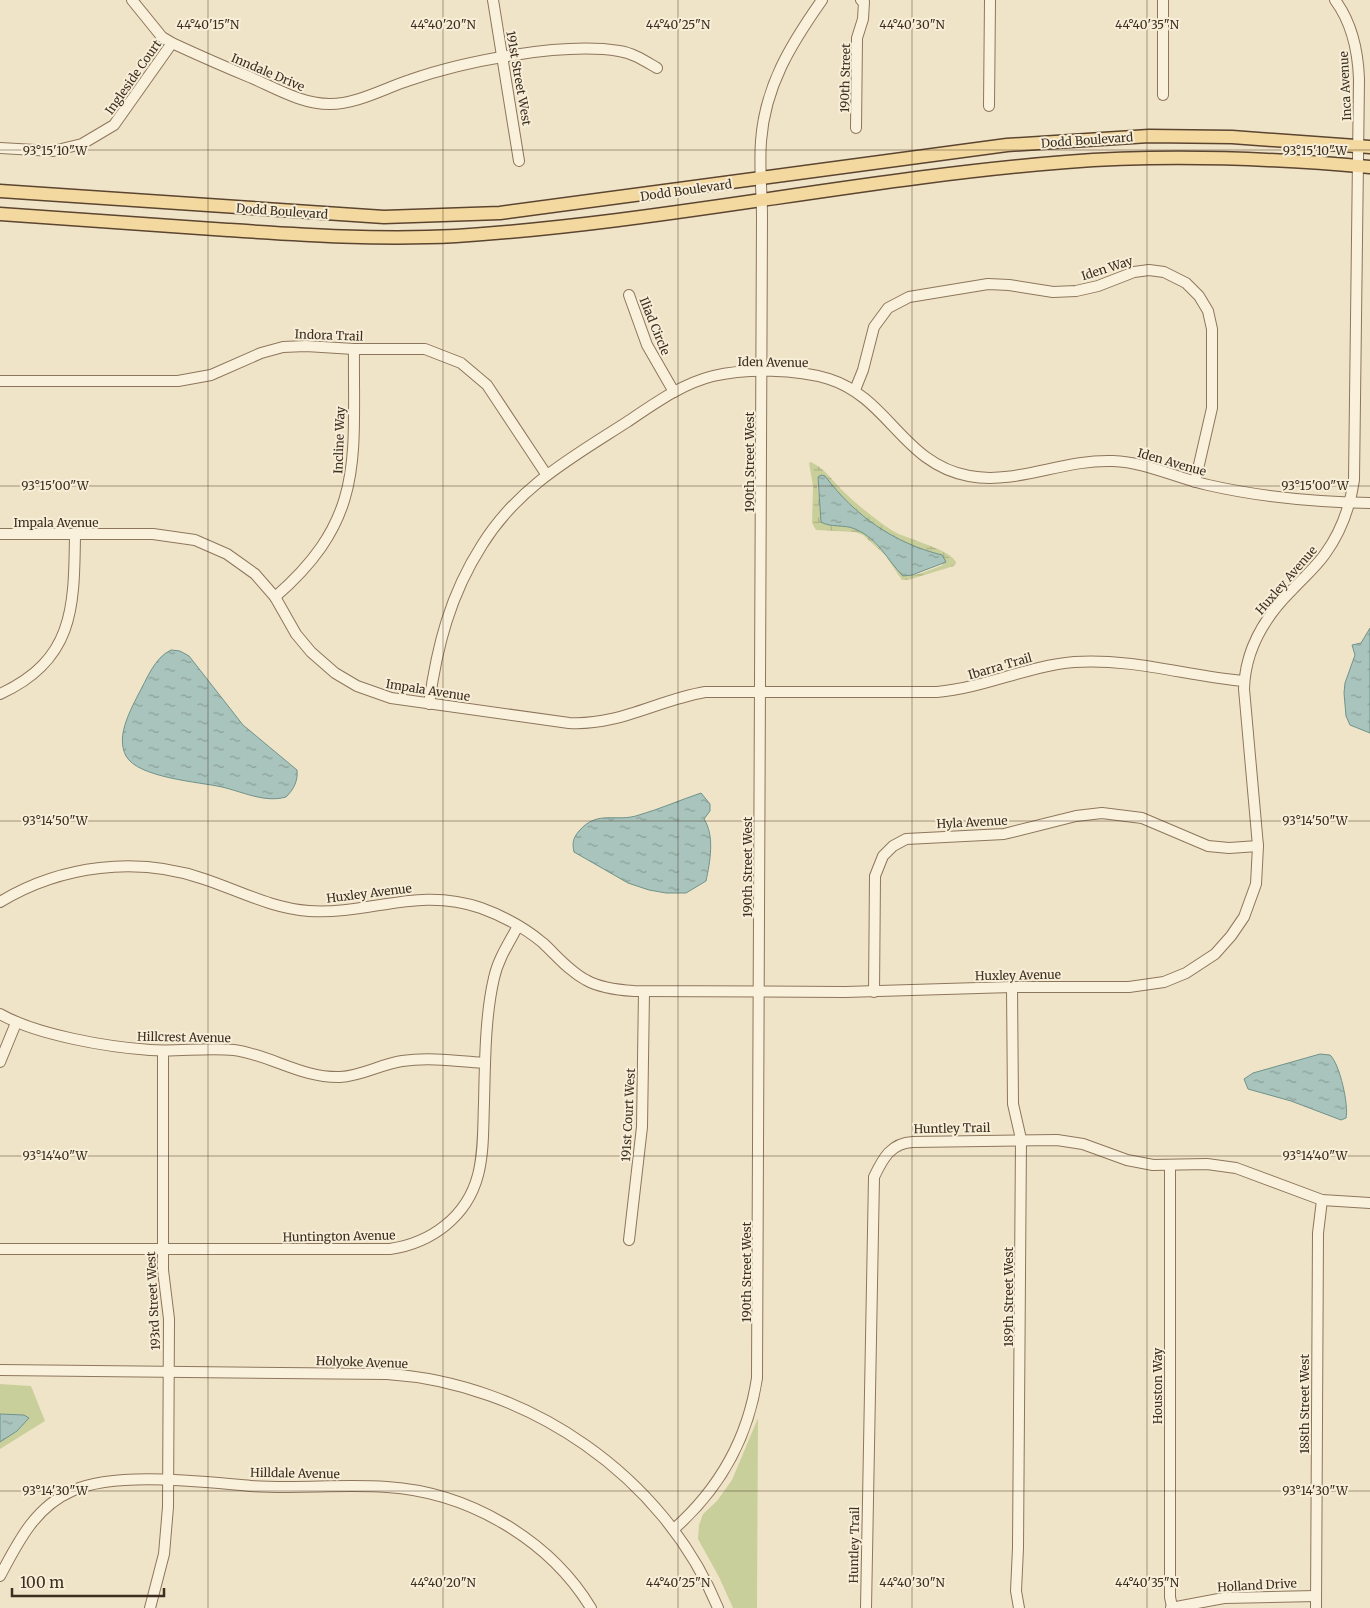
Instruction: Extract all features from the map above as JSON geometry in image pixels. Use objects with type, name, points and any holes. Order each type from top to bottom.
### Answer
[{"type":"main road","name":"Dodd Boulevard","points":[[0,191],[384,217],[527,211],[1007,145],[1142,136],[1232,137],[1365,147]]},
{"type":"main road","name":"Dodd Boulevard","points":[[0,214],[329,237],[456,236],[551,227],[762,201],[1001,168],[1089,160],[1231,158],[1365,167]]},
{"type":"street","name":"Inndale Drive","points":[[132,0],[162,38],[295,98],[332,104],[363,97],[428,74],[503,58],[557,50],[607,50],[630,53],[657,68]]},
{"type":"street","name":"191st Street West","points":[[493,0],[519,161]]},
{"type":"street","points":[[761,180],[761,134],[769,95],[789,48],[822,0]]},
{"type":"street","name":"190th Street","points":[[856,128],[858,38],[863,19],[864,2],[861,0]]},
{"type":"street","points":[[989,106],[990,0]]},
{"type":"street","points":[[1163,0],[1163,95]]},
{"type":"street","name":"Inca Avenue","points":[[1335,0],[1347,20],[1358,59],[1365,147]]},
{"type":"street","name":"Ingleside Court","points":[[0,148],[53,151],[82,144],[114,125],[172,43]]},
{"type":"street","name":"Huxley Avenue","points":[[0,902],[39,883],[71,873],[104,867],[137,866],[187,874],[264,902],[292,909],[335,911],[407,899],[436,899],[479,907],[518,926],[538,939],[570,969],[586,980],[612,989],[644,992],[874,992],[1012,987],[1141,986],[1170,980],[1196,968],[1224,946],[1244,917],[1256,884],[1258,846],[1244,681],[1250,650],[1259,632],[1285,596],[1326,553],[1340,530],[1350,503],[1355,470],[1365,147]]},
{"type":"street","name":"190th Street West","points":[[674,1529],[692,1513],[726,1467],[744,1429],[755,1389],[758,1363],[761,180]]},
{"type":"street","name":"Iden Way","points":[[855,390],[863,370],[874,327],[888,308],[909,297],[988,284],[1009,285],[1052,292],[1076,291],[1098,286],[1134,272],[1149,270],[1164,272],[1179,278],[1199,296],[1208,312],[1212,329],[1210,420],[1195,482]]},
{"type":"street","name":"Iliad Circle","points":[[629,295],[647,345],[674,392]]},
{"type":"street","name":"Indora Trail","points":[[0,381],[178,381],[211,375],[261,353],[283,347],[425,349],[460,363],[477,376],[495,395],[546,474]]},
{"type":"street","name":"Incline Way","points":[[275,597],[305,569],[321,550],[337,521],[345,500],[352,464],[354,349]]},
{"type":"street","name":"Iden Avenue","points":[[429,704],[441,634],[470,567],[483,543],[505,514],[546,474],[674,392],[713,376],[761,372],[812,375],[834,381],[855,390],[877,408],[913,449],[948,470],[959,474],[983,478],[1007,478],[1063,464],[1112,461],[1144,465],[1195,482],[1236,490],[1350,503],[1370,503]]},
{"type":"street","name":"Impala Avenue","points":[[0,534],[162,534],[195,540],[235,558],[255,574],[275,597],[300,639],[316,658],[334,673],[356,686],[382,696],[429,704],[588,723],[622,718],[681,697],[705,692],[761,692]]},
{"type":"street","points":[[0,694],[19,684],[38,670],[52,654],[64,634],[74,598],[75,534]]},
{"type":"street","name":"Ibarra Trail","points":[[761,692],[945,692],[977,686],[1036,669],[1090,661],[1145,664],[1196,675],[1244,681]]},
{"type":"street","name":"Hyla Avenue","points":[[874,992],[875,876],[879,862],[888,850],[906,839],[1004,834],[1076,816],[1102,813],[1142,818],[1208,846],[1229,848],[1258,846]]},
{"type":"street","name":"Huntington Avenue","points":[[0,1249],[390,1249],[424,1240],[456,1216],[474,1188],[480,1162],[485,1063],[494,977],[503,953],[518,926]]},
{"type":"street","name":"189th Street West","points":[[1012,987],[1014,1104],[1022,1139],[1016,1592],[1019,1608]]},
{"type":"street","name":"191st Court West","points":[[629,1240],[642,1127],[644,992]]},
{"type":"street","name":"Hillcrest Avenue","points":[[0,1014],[16,1023],[40,1031],[117,1046],[163,1051],[233,1050],[263,1057],[298,1072],[340,1077],[404,1061],[485,1063]]},
{"type":"street","points":[[0,1062],[16,1023]]},
{"type":"street","name":"193rd Street West","points":[[150,1608],[164,1554],[167,1527],[169,1319],[163,1270],[163,1051]]},
{"type":"street","name":"Huntley Trail","points":[[866,1608],[874,1177],[882,1158],[893,1147],[903,1142],[1057,1140],[1074,1142],[1127,1160],[1153,1165],[1207,1164],[1236,1168],[1322,1200],[1370,1203]]},
{"type":"street","name":"Houston Way","points":[[1170,1164],[1171,1608]]},
{"type":"street","name":"188th Street West","points":[[1316,1608],[1318,1233],[1322,1200]]},
{"type":"street","name":"Holyoke Avenue","points":[[0,1370],[387,1374],[417,1376],[459,1386],[525,1410],[580,1441],[629,1481],[674,1529],[702,1574],[718,1608]]},
{"type":"street","name":"Hilldale Avenue","points":[[0,1576],[28,1526],[41,1512],[62,1496],[80,1487],[105,1482],[168,1481],[207,1481],[264,1486],[387,1487],[411,1489],[443,1497],[479,1511],[518,1533],[565,1573],[591,1608]]},
{"type":"street","name":"Holland Drive","points":[[1171,1608],[1224,1598],[1316,1596]]},
{"type":"green space","points":[[811,462],[821,468],[841,489],[880,522],[899,534],[939,549],[953,558],[956,563],[954,566],[908,580],[902,580],[885,555],[863,535],[855,532],[816,530],[812,523],[813,486],[809,463]],"holes":[[[825,476],[854,509],[880,530],[898,540],[923,549],[943,565],[913,575],[906,574],[892,563],[878,546],[862,532],[847,526],[826,525],[817,486]]]},
{"type":"green space","points":[[0,1384],[31,1386],[45,1421],[0,1449],[0,1442],[17,1431],[24,1415],[0,1414]]},
{"type":"green space","points":[[758,1418],[757,1608],[733,1608],[719,1577],[698,1539],[699,1525],[703,1514],[717,1501],[732,1480]]},
{"type":"water","points":[[821,475],[825,476],[849,504],[877,526],[908,543],[942,555],[946,562],[912,575],[903,576],[876,544],[863,533],[851,528],[821,522],[818,477]]},
{"type":"water","points":[[1370,628],[1370,733],[1350,725],[1346,716],[1344,693],[1345,683],[1355,655],[1352,645],[1361,643]]},
{"type":"water","points":[[171,650],[180,651],[189,656],[243,725],[297,770],[295,785],[286,797],[262,798],[222,787],[170,778],[143,769],[126,756],[122,741],[128,717],[155,664]]},
{"type":"water","points":[[701,793],[710,804],[710,811],[704,819],[711,841],[709,866],[706,881],[686,893],[666,893],[628,883],[574,852],[573,843],[575,836],[586,824],[593,820],[639,815]]},
{"type":"water","points":[[1320,1054],[1330,1055],[1337,1067],[1345,1095],[1346,1118],[1341,1120],[1291,1101],[1248,1089],[1244,1079],[1253,1073]]},
{"type":"water","points":[[0,1414],[24,1415],[29,1418],[17,1431],[0,1442]]}]
